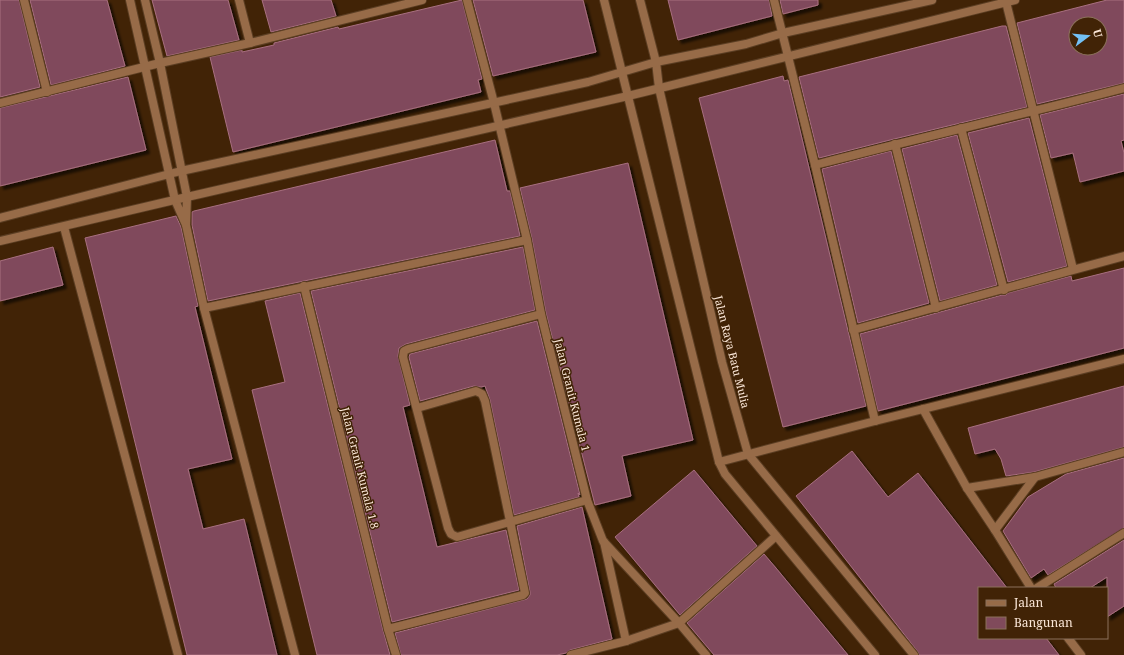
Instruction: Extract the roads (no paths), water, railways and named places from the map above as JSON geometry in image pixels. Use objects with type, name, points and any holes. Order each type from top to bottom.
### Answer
[{"type":"street","points":[[24,0],[47,92]]},
{"type":"street","points":[[130,0],[175,200],[186,225],[204,308],[295,655]]},
{"type":"street","points":[[145,0],[160,63],[187,197],[186,225]]},
{"type":"street","points":[[239,0],[250,43]]},
{"type":"street","points":[[0,103],[145,66],[250,43],[422,0]]},
{"type":"street","name":"Jalan Granit Kumala 1","points":[[467,0],[494,103],[527,240],[541,314],[587,500],[603,541],[679,623],[706,655]]},
{"type":"street","points":[[604,0],[719,462],[725,474],[875,655]]},
{"type":"street","name":"Jalan Raya Batu Mulia","points":[[640,0],[656,62],[659,88],[722,362],[748,454],[914,655]]},
{"type":"street","points":[[774,0],[815,165],[875,421]]},
{"type":"street","points":[[0,218],[181,171],[588,82],[656,62],[746,44],[783,33],[932,0]]},
{"type":"street","points":[[0,242],[187,197],[628,96],[1015,0]]},
{"type":"street","points":[[1006,2],[1073,269]]},
{"type":"street","points":[[815,165],[895,144],[1033,112],[1124,88]]},
{"type":"street","points":[[961,128],[1004,290]]},
{"type":"street","points":[[895,144],[936,308]]},
{"type":"street","points":[[64,227],[178,655]]},
{"type":"street","points":[[204,308],[527,240]]},
{"type":"street","points":[[853,330],[1124,256]]},
{"type":"street","name":"Jalan Granit Kumala 1.8","points":[[304,286],[388,629],[396,655]]},
{"type":"street","points":[[541,314],[404,351],[403,356],[448,528],[451,534],[457,537],[587,500]]},
{"type":"street","points":[[719,462],[875,421],[1124,359]]},
{"type":"street","points":[[388,629],[523,595],[525,593],[485,401],[482,394],[476,391],[417,408]]},
{"type":"street","points":[[923,409],[967,488],[1030,587]]},
{"type":"street","points":[[967,488],[1036,477],[1124,452]]},
{"type":"street","points":[[995,530],[1036,477]]},
{"type":"street","points":[[1039,587],[1124,533]]},
{"type":"street","points":[[571,655],[626,641],[679,623],[776,536]]},
{"type":"street","points":[[603,541],[626,641]]},
{"type":"street","points":[[1069,639],[1081,655]]}]
